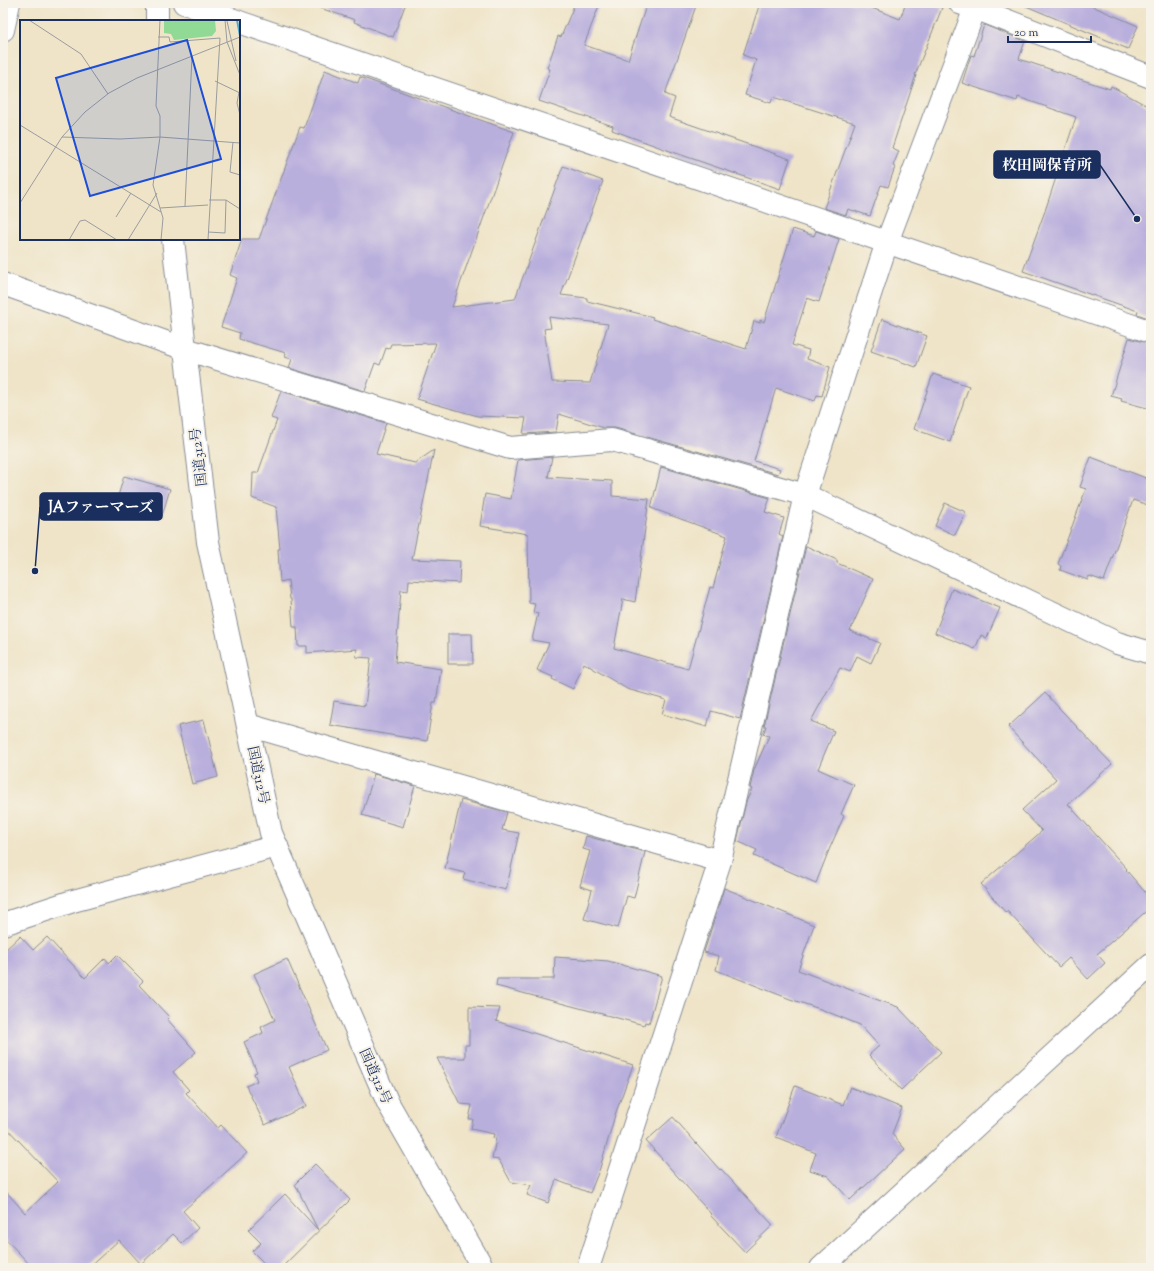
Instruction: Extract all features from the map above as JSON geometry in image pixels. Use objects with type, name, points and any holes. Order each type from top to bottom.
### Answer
[{"type":"main road","points":[[3,30],[9,3]]},
{"type":"main road","points":[[156,3],[157,20]]},
{"type":"main road","points":[[184,3],[235,20]]},
{"type":"main road","points":[[588,1268],[720,862],[805,494],[887,242],[971,5],[1151,77]]},
{"type":"main road","points":[[240,22],[1151,332]]},
{"type":"main road","name":"国道312号","points":[[173,240],[208,542],[271,833],[388,1103],[483,1268]]},
{"type":"main road","points":[[3,284],[185,349],[510,448],[612,440],[805,494],[1117,643],[1151,653]]},
{"type":"main road","points":[[248,725],[720,862]]},
{"type":"main road","points":[[3,924],[73,901],[277,846]]},
{"type":"main road","points":[[821,1268],[1151,965]]},
{"type":"building","points":[[315,3],[406,3],[393,37],[354,22],[355,20],[314,6]]},
{"type":"building","points":[[575,3],[600,3],[584,45],[628,60],[647,3],[697,3],[665,94],[675,98],[669,117],[790,159],[780,189],[612,130],[613,126],[539,101],[550,69],[547,68],[558,36],[561,37]]},
{"type":"building","points":[[760,3],[859,3],[900,19],[906,3],[930,3],[942,8],[915,75],[892,148],[899,151],[893,166],[895,167],[888,187],[881,185],[870,216],[848,209],[846,215],[824,208],[855,123],[773,97],[771,103],[745,95],[756,60],[743,55]]},
{"type":"building","points":[[1019,3],[1085,3],[1138,26],[1128,49]]},
{"type":"building","points":[[984,25],[1025,41],[1019,59],[1110,89],[1111,86],[1151,108],[1151,319],[1137,314],[1138,311],[1023,271],[1045,211],[1076,117],[1018,97],[1017,101],[962,83],[971,55],[974,56]]},
{"type":"building","points":[[325,70],[358,83],[360,77],[514,132],[452,307],[515,299],[563,166],[603,181],[561,295],[587,298],[587,301],[653,317],[652,319],[746,349],[754,321],[760,323],[760,320],[764,322],[793,229],[814,236],[816,231],[839,239],[819,302],[807,298],[792,345],[809,350],[807,359],[830,367],[822,396],[817,395],[815,401],[776,388],[754,461],[780,469],[778,474],[615,428],[604,428],[559,414],[556,432],[523,434],[526,418],[478,416],[417,399],[436,343],[391,344],[389,349],[386,348],[380,365],[375,363],[365,391],[289,368],[292,359],[285,357],[286,353],[239,339],[240,333],[221,327],[237,278],[230,275],[242,239],[259,239],[300,127],[304,128]],"holes":[[[549,317],[608,324],[590,383],[552,382],[544,329],[551,328]]]},
{"type":"building","points":[[882,319],[927,336],[916,367],[871,351]]},
{"type":"building","points":[[1129,338],[1151,344],[1151,409],[1121,401],[1122,399],[1111,396]]},
{"type":"building","points":[[933,374],[969,386],[950,442],[914,429]]},
{"type":"building","points":[[281,391],[386,423],[376,454],[415,463],[434,450],[412,559],[460,561],[459,583],[409,580],[408,591],[401,590],[395,662],[441,669],[436,703],[433,703],[427,741],[330,725],[334,701],[365,706],[371,658],[356,657],[357,649],[307,653],[307,646],[298,646],[297,627],[293,627],[288,580],[280,582],[278,549],[280,549],[276,507],[252,498],[253,473],[258,473],[277,420],[271,418]]},
{"type":"building","points":[[552,457],[548,477],[612,481],[612,496],[649,499],[635,602],[623,599],[614,648],[688,669],[710,587],[713,588],[727,536],[651,508],[661,467],[770,498],[765,512],[784,518],[779,534],[783,536],[740,719],[711,711],[707,727],[662,714],[666,700],[627,689],[584,663],[573,689],[552,679],[553,677],[537,670],[549,643],[532,640],[538,613],[533,612],[535,604],[529,603],[528,534],[480,526],[485,494],[511,499],[518,460]]},
{"type":"building","points":[[1091,457],[1151,480],[1151,506],[1133,500],[1104,581],[1089,576],[1088,580],[1060,570],[1061,566],[1058,564],[1086,489],[1080,487]]},
{"type":"building","points":[[124,476],[170,489],[161,519],[115,506]]},
{"type":"building","points":[[945,503],[966,512],[955,535],[935,526]]},
{"type":"building","points":[[806,546],[837,560],[837,563],[873,579],[850,631],[880,643],[871,663],[857,656],[850,672],[840,668],[811,721],[834,731],[818,769],[854,785],[841,814],[844,816],[816,883],[754,856],[757,850],[737,841],[746,802],[752,789],[750,788],[754,770],[769,736],[763,734],[766,726],[764,726]]},
{"type":"building","points":[[952,589],[1000,608],[987,638],[981,635],[975,649],[935,633]]},
{"type":"building","points":[[448,634],[472,634],[473,664],[448,664]]},
{"type":"building","points":[[1045,693],[1112,764],[1068,804],[1127,869],[1126,870],[1151,899],[1151,907],[1097,954],[1105,963],[1088,979],[1069,958],[1059,967],[1007,911],[1006,913],[981,884],[1042,831],[1022,810],[1056,779],[1008,727]]},
{"type":"building","points":[[204,720],[218,777],[192,784],[178,726]]},
{"type":"building","points":[[374,774],[415,786],[403,827],[362,815]]},
{"type":"building","points":[[461,800],[507,812],[502,830],[519,833],[506,890],[463,879],[465,873],[445,868]]},
{"type":"building","points":[[586,836],[645,852],[634,898],[627,896],[618,928],[584,919],[592,890],[580,886],[590,851],[583,849]]},
{"type":"building","points":[[724,888],[814,925],[798,970],[898,1007],[941,1052],[901,1090],[869,1055],[879,1046],[860,1025],[716,970],[719,956],[704,952]]},
{"type":"building","points":[[20,936],[33,950],[47,937],[85,978],[105,958],[109,963],[117,955],[143,981],[139,985],[169,1017],[167,1019],[196,1052],[173,1072],[189,1090],[186,1093],[218,1128],[221,1125],[247,1153],[183,1211],[198,1228],[182,1243],[173,1234],[141,1264],[119,1240],[88,1268],[33,1268],[3,1236],[3,1188],[25,1213],[58,1182],[3,1124],[3,952]]},
{"type":"building","points":[[555,957],[608,961],[662,976],[649,1023],[645,1022],[644,1025],[496,986],[497,979],[554,979]]},
{"type":"building","points":[[287,959],[327,1050],[289,1067],[306,1106],[265,1125],[246,1086],[257,1081],[254,1073],[257,1072],[244,1042],[263,1033],[261,1027],[275,1020],[254,974]]},
{"type":"building","points":[[469,1007],[500,1008],[496,1021],[633,1065],[615,1115],[600,1168],[590,1193],[556,1180],[548,1203],[527,1195],[531,1185],[511,1182],[499,1160],[492,1159],[496,1139],[493,1138],[494,1134],[471,1129],[473,1119],[469,1119],[472,1105],[460,1104],[437,1058],[465,1058],[465,1045],[469,1045]]},
{"type":"building","points":[[795,1086],[843,1105],[850,1087],[902,1108],[892,1134],[905,1149],[850,1200],[828,1176],[810,1170],[816,1153],[776,1137]]},
{"type":"building","points":[[673,1117],[720,1170],[721,1169],[773,1225],[745,1252],[710,1215],[711,1214],[646,1141]]},
{"type":"building","points":[[315,1164],[350,1200],[281,1268],[269,1268],[252,1251],[261,1243],[248,1230],[285,1194],[318,1230],[295,1184]]},
{"type":"place","name":"枚田岡保育所","points":[[1137,219]]},
{"type":"place","name":"JAファーマーズ","points":[[35,571]]}]
